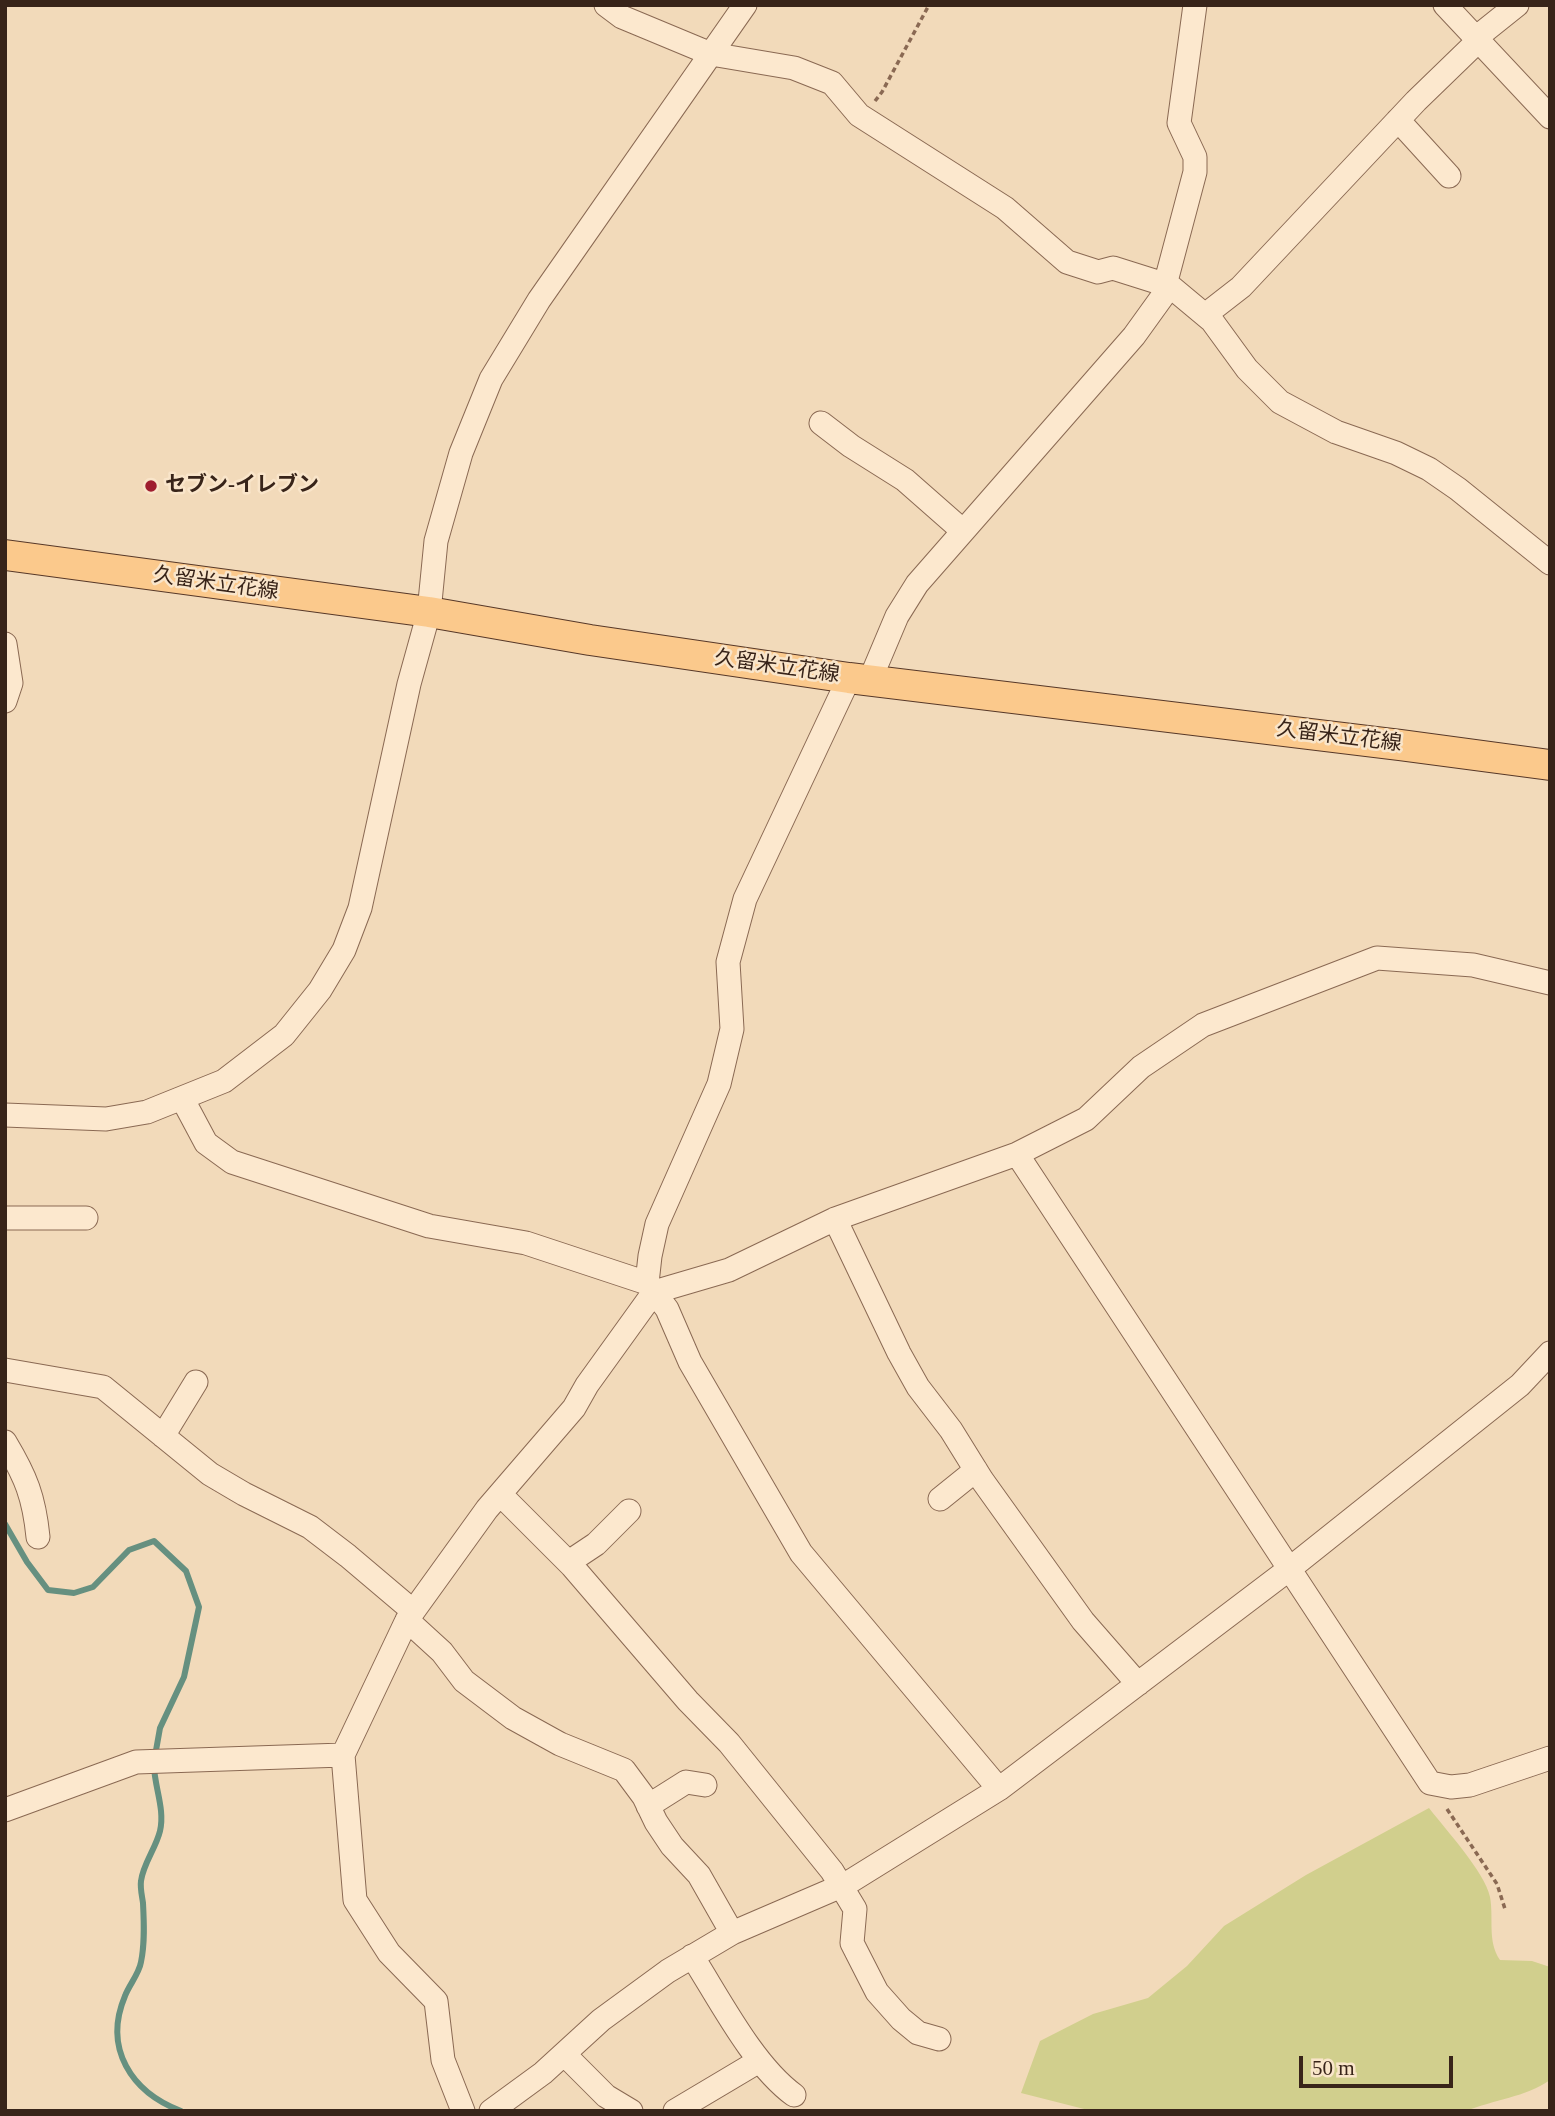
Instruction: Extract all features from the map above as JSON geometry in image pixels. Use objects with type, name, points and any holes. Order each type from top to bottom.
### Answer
[{"type":"main road","name":"久留米立花線","points":[[5,555],[429,612],[590,640],[859,679],[1550,765]]},
{"type":"street","points":[[606,5],[622,18],[711,54],[794,68],[832,83],[862,117],[1004,208],[1067,262],[1098,272],[1113,268],[1167,285],[1212,321],[1247,369],[1280,402],[1336,432],[1396,453],[1429,469],[1550,563]]},
{"type":"street","points":[[5,1115],[107,1119],[148,1112],[224,1081],[284,1035],[320,990],[344,950],[360,908],[409,684],[429,612],[436,541],[461,453],[491,379],[539,300],[745,5]]},
{"type":"street","points":[[999,1789],[801,1553],[690,1362],[667,1309],[651,1287],[650,1256],[657,1224],[719,1084],[732,1029],[728,962],[745,899],[859,679],[917,584],[1135,336],[1167,285],[1195,172],[1195,158],[1179,123],[1195,5]]},
{"type":"street","points":[[1445,5],[1550,117]]},
{"type":"street","points":[[1205,315],[1241,286],[1398,120],[1478,39],[1517,5]]},
{"type":"street","points":[[1398,120],[1449,176]]},
{"type":"street","points":[[821,423],[851,446],[905,480],[963,531]]},
{"type":"street","points":[[5,644],[10,683],[5,701]]},
{"type":"street","points":[[182,1098],[206,1143],[232,1162],[429,1226],[526,1243],[651,1287],[729,1270],[835,1219],[1017,1154],[1086,1119],[1141,1067],[1203,1026],[1377,958],[1473,965],[1550,984]]},
{"type":"street","points":[[1017,1154],[1430,1783],[1451,1787],[1470,1785],[1550,1758]]},
{"type":"street","points":[[5,1218],[86,1218]]},
{"type":"street","points":[[835,1219],[918,1387],[951,1430],[976,1470],[1083,1621],[1138,1684]]},
{"type":"street","points":[[463,2111],[443,2060],[436,2001],[389,1953],[355,1900],[343,1755],[410,1616],[487,1509],[574,1408],[651,1287]]},
{"type":"street","points":[[491,2111],[543,2073],[601,2020],[668,1971],[732,1933],[842,1886],[999,1789],[1288,1570],[1520,1385],[1550,1353]]},
{"type":"street","points":[[5,1370],[103,1387],[210,1474],[310,1527],[348,1556],[410,1616],[464,1681],[513,1718],[560,1744],[624,1770],[644,1797],[672,1846],[698,1875],[732,1933]]},
{"type":"street","points":[[163,1436],[197,1382]]},
{"type":"street","points":[[5,1442],[27,1482],[35,1506],[38,1537]]},
{"type":"street","points":[[940,1499],[976,1470]]},
{"type":"street","points":[[500,1494],[569,1562],[688,1701],[729,1742],[842,1886],[855,1909],[852,1943],[877,1992],[901,2019],[918,2033],[939,2039]]},
{"type":"street","points":[[569,1562],[596,1544],[629,1511]]},
{"type":"street","points":[[5,1810],[136,1762],[343,1755]]},
{"type":"street","points":[[648,1805],[686,1782],[705,1785]]},
{"type":"street","points":[[692,1956],[759,2061],[781,2086],[794,2095]]},
{"type":"street","points":[[564,2054],[606,2096],[631,2111]]},
{"type":"street","points":[[675,2111],[759,2061]]},
{"type":"path","points":[[862,117],[881,92],[929,5]]},
{"type":"path","points":[[1430,1783],[1497,1884],[1505,1909]]},
{"type":"shaded area","points":[[1429,1808],[1473,1863],[1487,1887],[1494,1945],[1500,1960],[1532,1961],[1550,1967],[1550,2080],[1520,2094],[1466,2111],[1092,2111],[1021,2093],[1040,2041],[1093,2014],[1148,1998],[1187,1966],[1224,1926],[1306,1875]]},
{"type":"waterway","points":[[5,1524],[27,1562],[48,1590],[74,1593],[93,1587],[129,1550],[154,1541],[186,1571],[199,1607],[184,1677],[160,1728],[155,1756]]},
{"type":"waterway","points":[[154,1767],[161,1823],[141,1881],[144,1932],[141,1962],[125,1996],[117,2033],[126,2066],[136,2080],[163,2103],[181,2111]]},
{"type":"place","name":"セブン-イレブン","points":[[151,486]]}]
